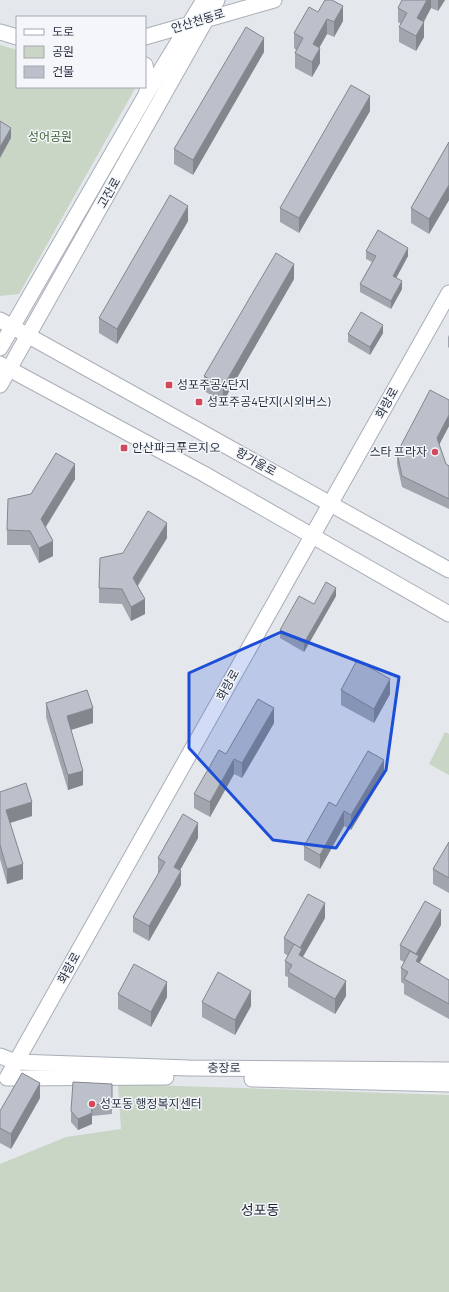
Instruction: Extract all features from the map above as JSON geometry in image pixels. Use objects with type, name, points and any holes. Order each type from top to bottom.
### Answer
[{"type":"street","name":"고잔로","points":[[0,348],[6,323],[191,24],[204,0]]},
{"type":"street","name":"고잔로","points":[[0,385],[4,367],[28,336],[217,0]]},
{"type":"street","name":"안산천동로","points":[[146,37],[274,0]]},
{"type":"street","points":[[0,32],[16,37]]},
{"type":"street","points":[[146,70],[148,80],[147,93]]},
{"type":"street","name":"화랑로","points":[[4,1076],[16,1062],[449,293]]},
{"type":"street","name":"항가울로","points":[[6,323],[449,570]]},
{"type":"street","points":[[4,367],[204,474],[449,614]]},
{"type":"street","name":"충장로","points":[[0,1056],[16,1062],[189,1068],[449,1070]]},
{"type":"street","name":"충장로","points":[[4,1076],[188,1077],[449,1084]]},
{"type":"highlighted area","points":[[281,632],[399,677],[386,770],[336,848],[273,840],[189,748],[189,673]]},
{"type":"green space","name":"성어공원","points":[[0,45],[16,50],[16,88],[135,88],[19,294],[0,296]]},
{"type":"green space","points":[[445,732],[449,734],[449,775],[429,764]]},
{"type":"green space","points":[[118,1084],[449,1095],[449,1292],[0,1292],[0,1164],[66,1137],[121,1129]]},
{"type":"building","points":[[325,0],[332,0],[343,6],[334,22],[327,19],[313,44],[320,48],[312,62],[295,53],[303,38],[294,33],[309,7],[318,12]]},
{"type":"building","points":[[402,0],[427,0],[417,18],[424,22],[416,36],[399,27],[407,13],[398,8]]},
{"type":"building","points":[[246,27],[264,38],[193,160],[174,149]]},
{"type":"building","points":[[351,85],[370,96],[299,218],[280,208]]},
{"type":"building","points":[[0,121],[11,128],[0,147]]},
{"type":"building","points":[[449,142],[449,185],[429,219],[411,208]]},
{"type":"building","points":[[170,195],[188,206],[117,329],[99,318]]},
{"type":"building","points":[[378,230],[408,248],[393,276],[402,281],[391,301],[360,284],[376,256],[366,251]]},
{"type":"building","points":[[276,253],[294,264],[223,387],[204,376]]},
{"type":"building","points":[[361,312],[383,325],[370,347],[348,334]]},
{"type":"building","points":[[430,390],[449,400],[449,415],[437,438],[446,464],[449,466],[449,499],[402,476],[397,453]]},
{"type":"building","points":[[56,453],[75,464],[41,519],[53,541],[39,548],[30,531],[7,530],[8,499],[31,494]]},
{"type":"building","points":[[148,511],[167,523],[133,578],[145,599],[131,607],[122,589],[99,588],[100,558],[123,553]]},
{"type":"building","points":[[326,582],[336,588],[304,643],[280,630],[299,596],[314,604]]},
{"type":"building","points":[[357,660],[390,679],[374,709],[341,690]]},
{"type":"building","points":[[87,690],[93,708],[67,716],[83,771],[68,775],[46,703]]},
{"type":"building","points":[[258,699],[274,708],[242,763],[234,759],[210,802],[194,794],[219,750],[226,754]]},
{"type":"building","points":[[368,751],[384,760],[351,815],[344,811],[320,855],[304,846],[329,802],[336,806]]},
{"type":"building","points":[[26,783],[32,802],[6,810],[23,864],[7,869],[0,845],[0,792]]},
{"type":"building","points":[[183,814],[198,823],[174,867],[181,871],[149,926],[133,917],[165,862],[158,858]]},
{"type":"building","points":[[449,842],[449,878],[433,869]]},
{"type":"building","points":[[308,894],[325,903],[300,948],[284,938]]},
{"type":"building","points":[[425,901],[441,910],[416,954],[400,945]]},
{"type":"building","points":[[294,944],[302,949],[299,955],[346,981],[335,999],[288,972],[292,965],[285,961]]},
{"type":"building","points":[[410,951],[419,956],[416,961],[449,980],[449,1004],[404,979],[408,972],[401,968]]},
{"type":"building","points":[[134,964],[167,982],[151,1012],[118,994]]},
{"type":"building","points":[[218,972],[251,991],[235,1020],[202,1002]]},
{"type":"building","points":[[22,1073],[40,1083],[11,1134],[0,1128],[0,1111]]},
{"type":"building","points":[[73,1082],[112,1084],[112,1103],[91,1105],[92,1113],[78,1119],[71,1111]]},
{"type":"place","name":"성포주공4단지","points":[[169,385]]},
{"type":"place","name":"성포주공4단지(시외버스)","points":[[199,402]]},
{"type":"place","name":"안산파크푸르지오","points":[[124,448]]},
{"type":"place","name":"스타 프라자","points":[[435,452]]},
{"type":"place","name":"성포동 행정복지센터","points":[[92,1104]]},
{"type":"district","name":"성포동","points":[[260,1210]]}]
